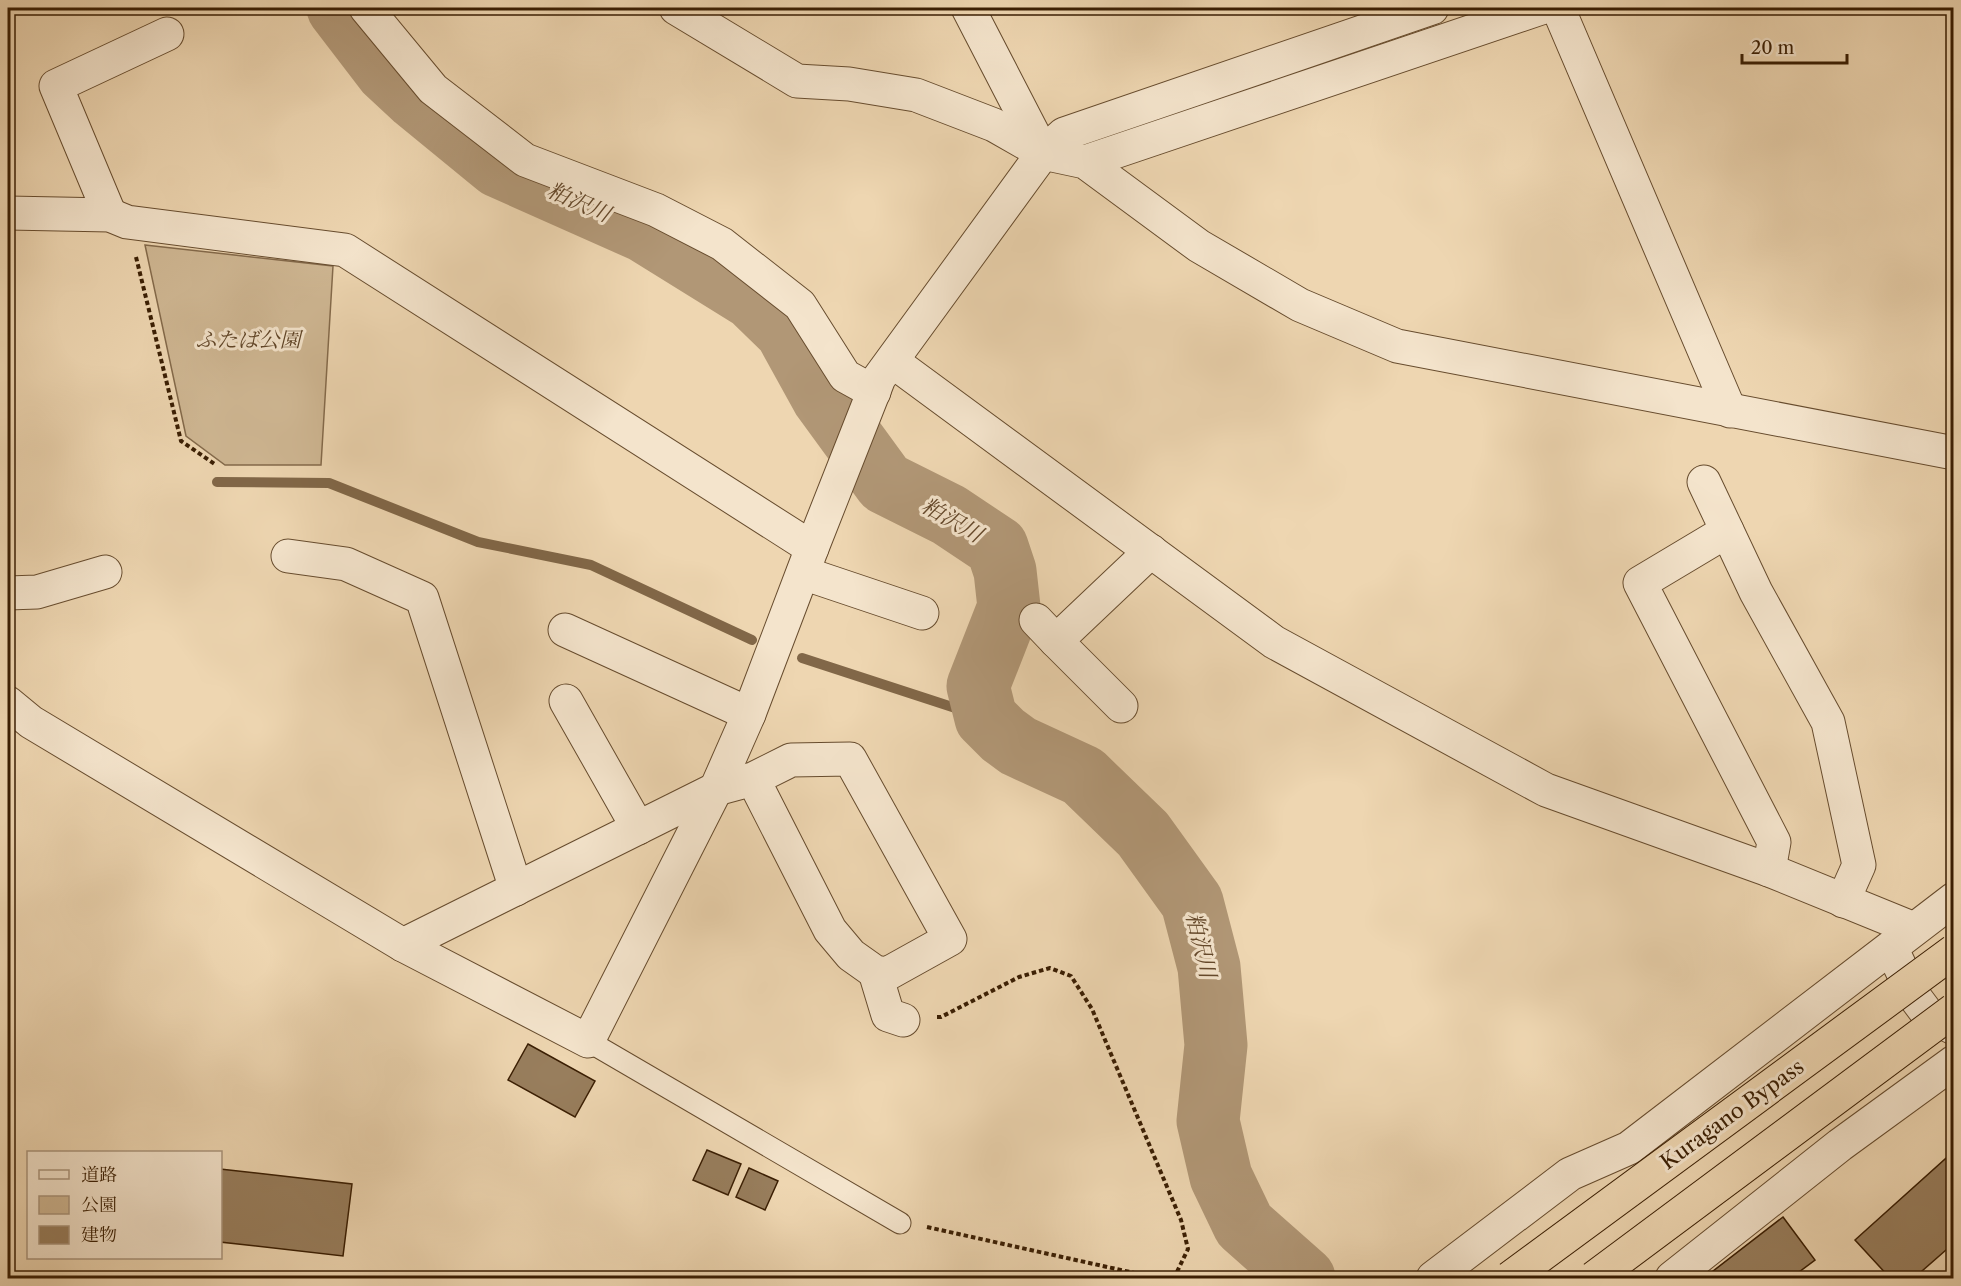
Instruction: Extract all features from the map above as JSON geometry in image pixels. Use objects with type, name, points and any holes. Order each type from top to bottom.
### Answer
[{"type":"highway","name":"Kuragano Bypass","points":[[1510,1278],[1953,951]]},
{"type":"highway","points":[[1594,1278],[1953,1010]]},
{"type":"street","points":[[366,8],[433,89],[525,160],[656,210],[722,244],[800,305],[845,376],[874,392]]},
{"type":"street","points":[[676,8],[797,81],[849,84],[916,95],[994,125],[1043,153],[1085,162],[1209,252],[1300,305],[1397,346],[1953,453]]},
{"type":"street","points":[[968,8],[1043,153]]},
{"type":"street","points":[[8,703],[31,722],[402,945],[588,1041],[716,789],[749,714],[879,378],[1043,153],[1064,134],[1432,8]]},
{"type":"street","points":[[1085,162],[1541,8]]},
{"type":"street","points":[[1558,8],[1730,411]]},
{"type":"street","points":[[118,218],[56,86],[167,34]]},
{"type":"street","points":[[8,213],[118,218],[345,250],[807,560],[922,613]]},
{"type":"street","points":[[892,361],[1274,642],[1546,790],[1769,870],[1843,900],[1902,938],[1914,996],[1929,1016],[1953,1028]]},
{"type":"street","points":[[1704,482],[1756,592],[1828,722],[1859,865],[1843,900]]},
{"type":"street","points":[[1727,531],[1640,583],[1774,842],[1769,870]]},
{"type":"street","points":[[1121,706],[1046,631],[1151,551]]},
{"type":"street","points":[[288,556],[346,564],[422,598],[516,888]]},
{"type":"street","points":[[8,593],[38,592],[105,572]]},
{"type":"street","points":[[565,630],[749,714]]},
{"type":"street","points":[[566,701],[638,828]]},
{"type":"street","points":[[402,945],[716,789],[753,779],[791,760],[850,759],[950,939],[887,974],[875,972],[851,955],[830,930],[753,779]]},
{"type":"street","points":[[1433,1278],[1570,1174],[1629,1148],[1953,898]]},
{"type":"street","points":[[875,972],[888,1016],[903,1020]]},
{"type":"street","points":[[1672,1278],[1840,1145],[1953,1062]]},
{"type":"lane","points":[[588,1041],[900,1223]]},
{"type":"path","points":[[118,218],[181,441],[216,465]]},
{"type":"path","points":[[903,1020],[941,1017],[1019,977],[1050,968],[1071,976],[1092,1009],[1181,1220],[1188,1249],[1174,1278]]},
{"type":"path","points":[[900,1223],[1157,1278]]},
{"type":"green space","name":"ふたば公園","points":[[145,245],[333,266],[321,465],[225,465],[186,436]]},
{"type":"building","points":[[528,1044],[595,1081],[575,1117],[508,1080]]},
{"type":"building","points":[[707,1150],[741,1164],[728,1195],[693,1180]]},
{"type":"building","points":[[1954,1151],[1954,1243],[1914,1278],[1890,1278],[1855,1240]]},
{"type":"building","points":[[749,1168],[778,1181],[765,1210],[736,1197]]},
{"type":"building","points":[[222,1169],[352,1184],[343,1256],[222,1242]]},
{"type":"building","points":[[1783,1217],[1815,1260],[1791,1278],[1704,1278]]},
{"type":"waterway","name":"粕沢川","points":[[338,8],[387,72],[498,166],[644,231],[752,298],[786,331],[823,398],[885,483],[949,515],[997,547],[1005,571],[1009,607],[978,686],[986,718],[1018,746],[1083,776],[1143,834],[1192,902],[1209,967],[1216,1045],[1208,1121],[1221,1177],[1244,1225],[1304,1278]]},
{"type":"waterway","points":[[217,482],[329,483],[478,542],[591,565],[752,640]]},
{"type":"waterway","points":[[802,658],[986,718]]}]
